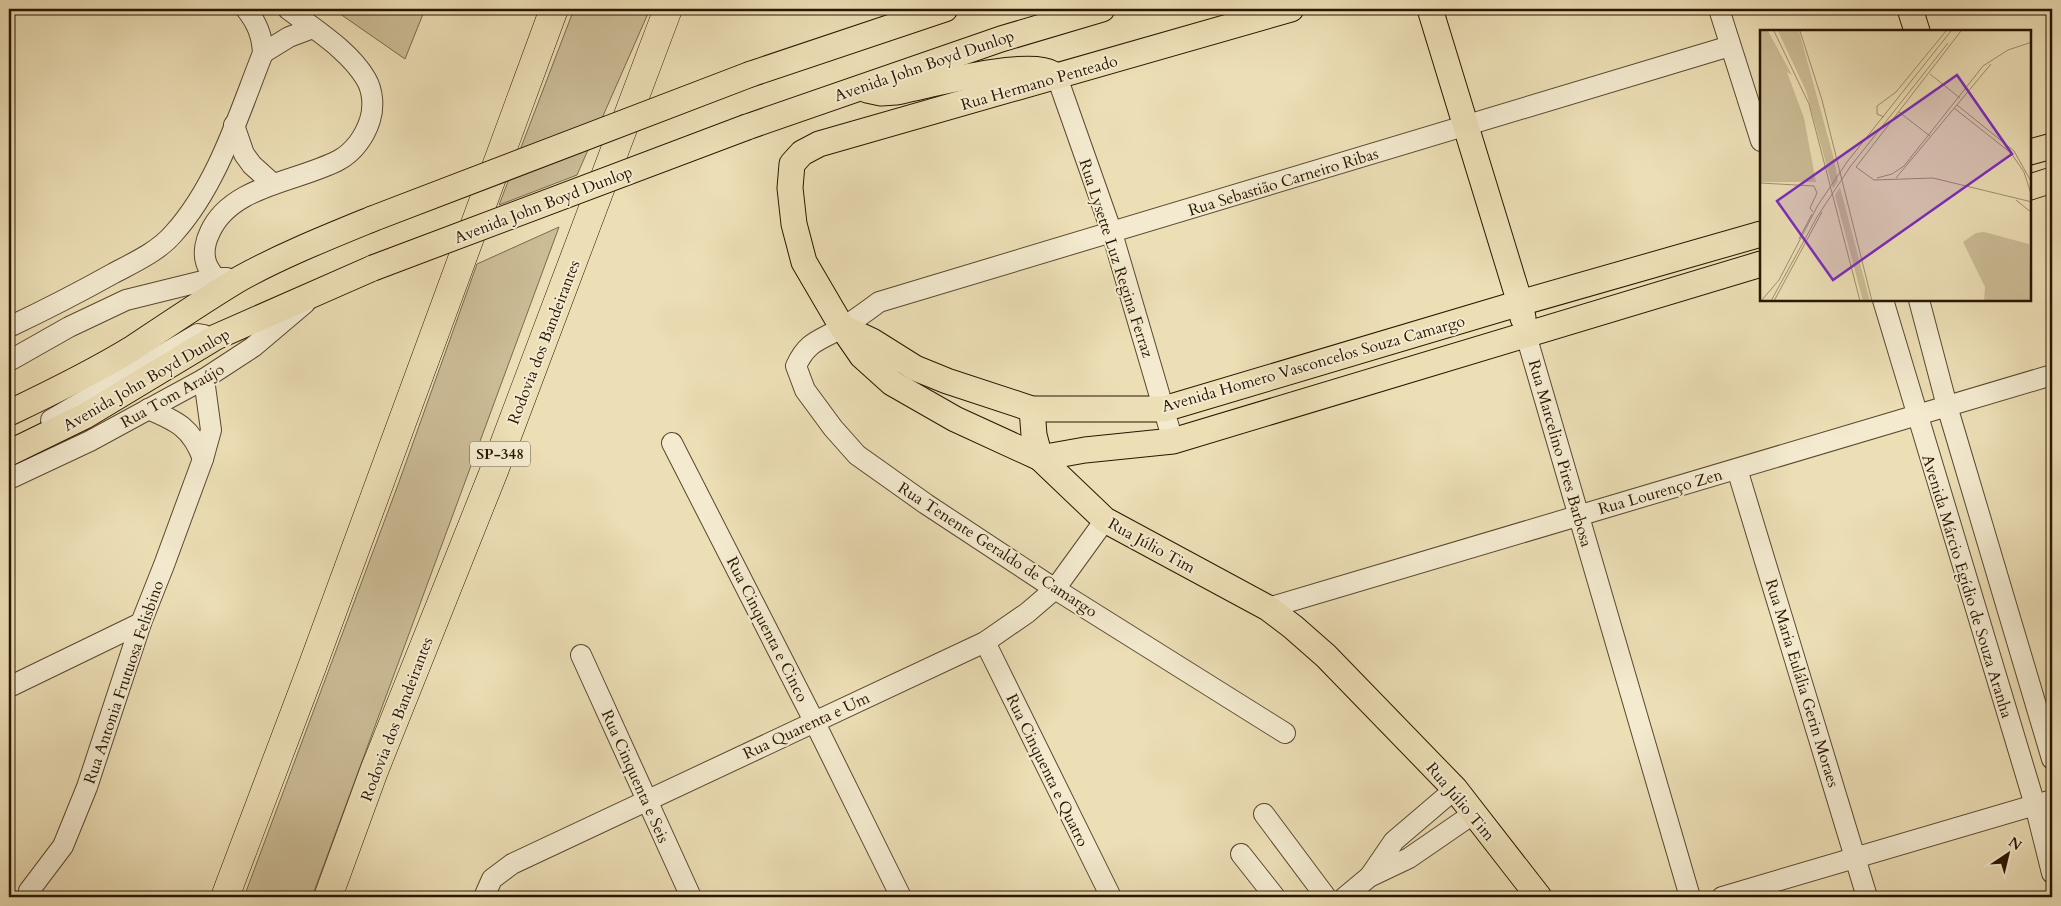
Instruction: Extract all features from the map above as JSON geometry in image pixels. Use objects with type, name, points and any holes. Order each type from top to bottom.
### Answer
[{"type":"highway","points":[[224,897],[319,648],[554,9]]},
{"type":"highway","name":"Rodovia dos Bandeirantes","points":[[328,897],[374,771],[498,461],[668,9]]},
{"type":"main road","name":"Avenida John Boyd Dunlop","points":[[9,413],[132,348],[203,301],[293,252],[372,219],[751,74],[945,9]]},
{"type":"main road","name":"Avenida John Boyd Dunlop","points":[[9,453],[85,416],[216,337],[373,268],[854,88],[1001,39],[1102,9]]},
{"type":"main road","name":"Rua Hermano Penteado","points":[[792,164],[802,154],[819,144],[1291,9]]},
{"type":"main road","name":"Rua Marcelino Pires Barbosa","points":[[1430,9],[1520,303],[1526,335]]},
{"type":"main road","points":[[1910,9],[1917,30]]},
{"type":"main road","points":[[854,88],[881,93],[896,92],[1010,70],[1038,69],[1048,71],[1058,77]]},
{"type":"main road","points":[[2031,152],[2052,146]]},
{"type":"main road","name":"Rua Júlio Tim","points":[[792,164],[790,188],[794,224],[804,262],[842,327],[862,356],[892,383],[955,419],[1040,458],[1104,520],[1268,608],[1326,656],[1455,790],[1539,897]]},
{"type":"main road","points":[[2031,187],[2052,180]]},
{"type":"main road","name":"Avenida Homero Vasconcelos Souza Camargo","points":[[842,327],[872,341],[915,368],[947,381],[1032,409],[1164,409],[1520,303],[1760,234]]},
{"type":"main road","name":"Avenida Homero Vasconcelos Souza Camargo","points":[[1040,458],[1085,450],[1173,441],[1760,264]]},
{"type":"main road","points":[[1032,409],[1034,435],[1040,458]]},
{"type":"street","points":[[9,327],[55,306],[150,254],[174,235],[196,205],[215,170],[263,53],[262,38],[255,20],[246,9]]},
{"type":"street","points":[[214,278],[205,261],[206,241],[214,223],[231,206],[249,195],[273,184],[340,160],[353,150],[364,136],[372,114],[372,97],[367,80],[358,68],[339,49],[288,9]]},
{"type":"street","points":[[1718,9],[1760,138]]},
{"type":"street","points":[[263,53],[289,37],[313,28]]},
{"type":"street","name":"Rua Sebastião Carneiro Ribas","points":[[842,327],[879,302],[1112,233],[1465,124],[1730,46]]},
{"type":"street","name":"Rua Lysette Luz Regina Ferraz","points":[[1058,77],[1112,233],[1173,441]]},
{"type":"street","points":[[234,125],[244,154],[252,165],[273,184]]},
{"type":"street","points":[[9,361],[84,319],[126,300],[214,278],[243,278]]},
{"type":"street","name":"Rua Tom Araújo","points":[[9,479],[90,441],[204,379],[253,347],[322,289]]},
{"type":"street","points":[[55,306],[92,299],[126,300]]},
{"type":"street","points":[[9,425],[54,403],[196,318],[203,301]]},
{"type":"street","name":"Avenida Márcio Egídio de Souza Aranha","points":[[1882,301],[1916,414],[2044,802],[2052,873]]},
{"type":"street","name":"Avenida Márcio Egídio de Souza Aranha","points":[[1919,301],[1947,406],[2052,760]]},
{"type":"street","name":"Rua Tenente Geraldo de Camargo","points":[[842,327],[804,350],[796,366],[805,390],[833,428],[858,455],[926,504],[1055,588],[1285,733]]},
{"type":"street","points":[[9,441],[65,413],[198,334],[216,337]]},
{"type":"street","name":"Rua Marcelino Pires Barbosa","points":[[1526,335],[1690,897]]},
{"type":"street","name":"Rua Lourenço Zen","points":[[1268,608],[1578,514],[1737,469],[1916,414],[2052,375]]},
{"type":"street","name":"Rua Antonia Frutuosa Felisbino","points":[[25,895],[63,846],[87,787],[141,623],[203,459],[211,430],[204,379]]},
{"type":"street","points":[[148,409],[167,417],[190,432],[198,445],[203,459]]},
{"type":"street","name":"Rua Cinquenta e Cinco","points":[[672,442],[901,897]]},
{"type":"street","name":"Rua Maria Eulália Gerin Moraes","points":[[1737,469],[1867,897]]},
{"type":"street","name":"Rua Quarenta e Um","points":[[484,897],[492,879],[512,864],[985,642],[1027,613],[1055,588],[1104,520]]},
{"type":"street","points":[[9,687],[141,623]]},
{"type":"street","name":"Rua Cinquenta e Quatro","points":[[985,642],[1111,897]]},
{"type":"street","name":"Rua Cinquenta e Seis","points":[[581,655],[691,897]]},
{"type":"street","points":[[1370,877],[1394,841],[1455,790]]},
{"type":"street","points":[[1722,897],[2044,802]]},
{"type":"street","points":[[1264,814],[1326,897]]},
{"type":"street","points":[[1345,897],[1370,877],[1409,858],[1473,814]]},
{"type":"street","points":[[1241,854],[1275,897]]},
{"type":"shaded area","points":[[333,9],[425,9],[405,59]]},
{"type":"shaded area","points":[[574,9],[650,9],[577,175],[499,205]]},
{"type":"shaded area","points":[[559,227],[312,897],[244,897],[399,482],[477,264]]}]
